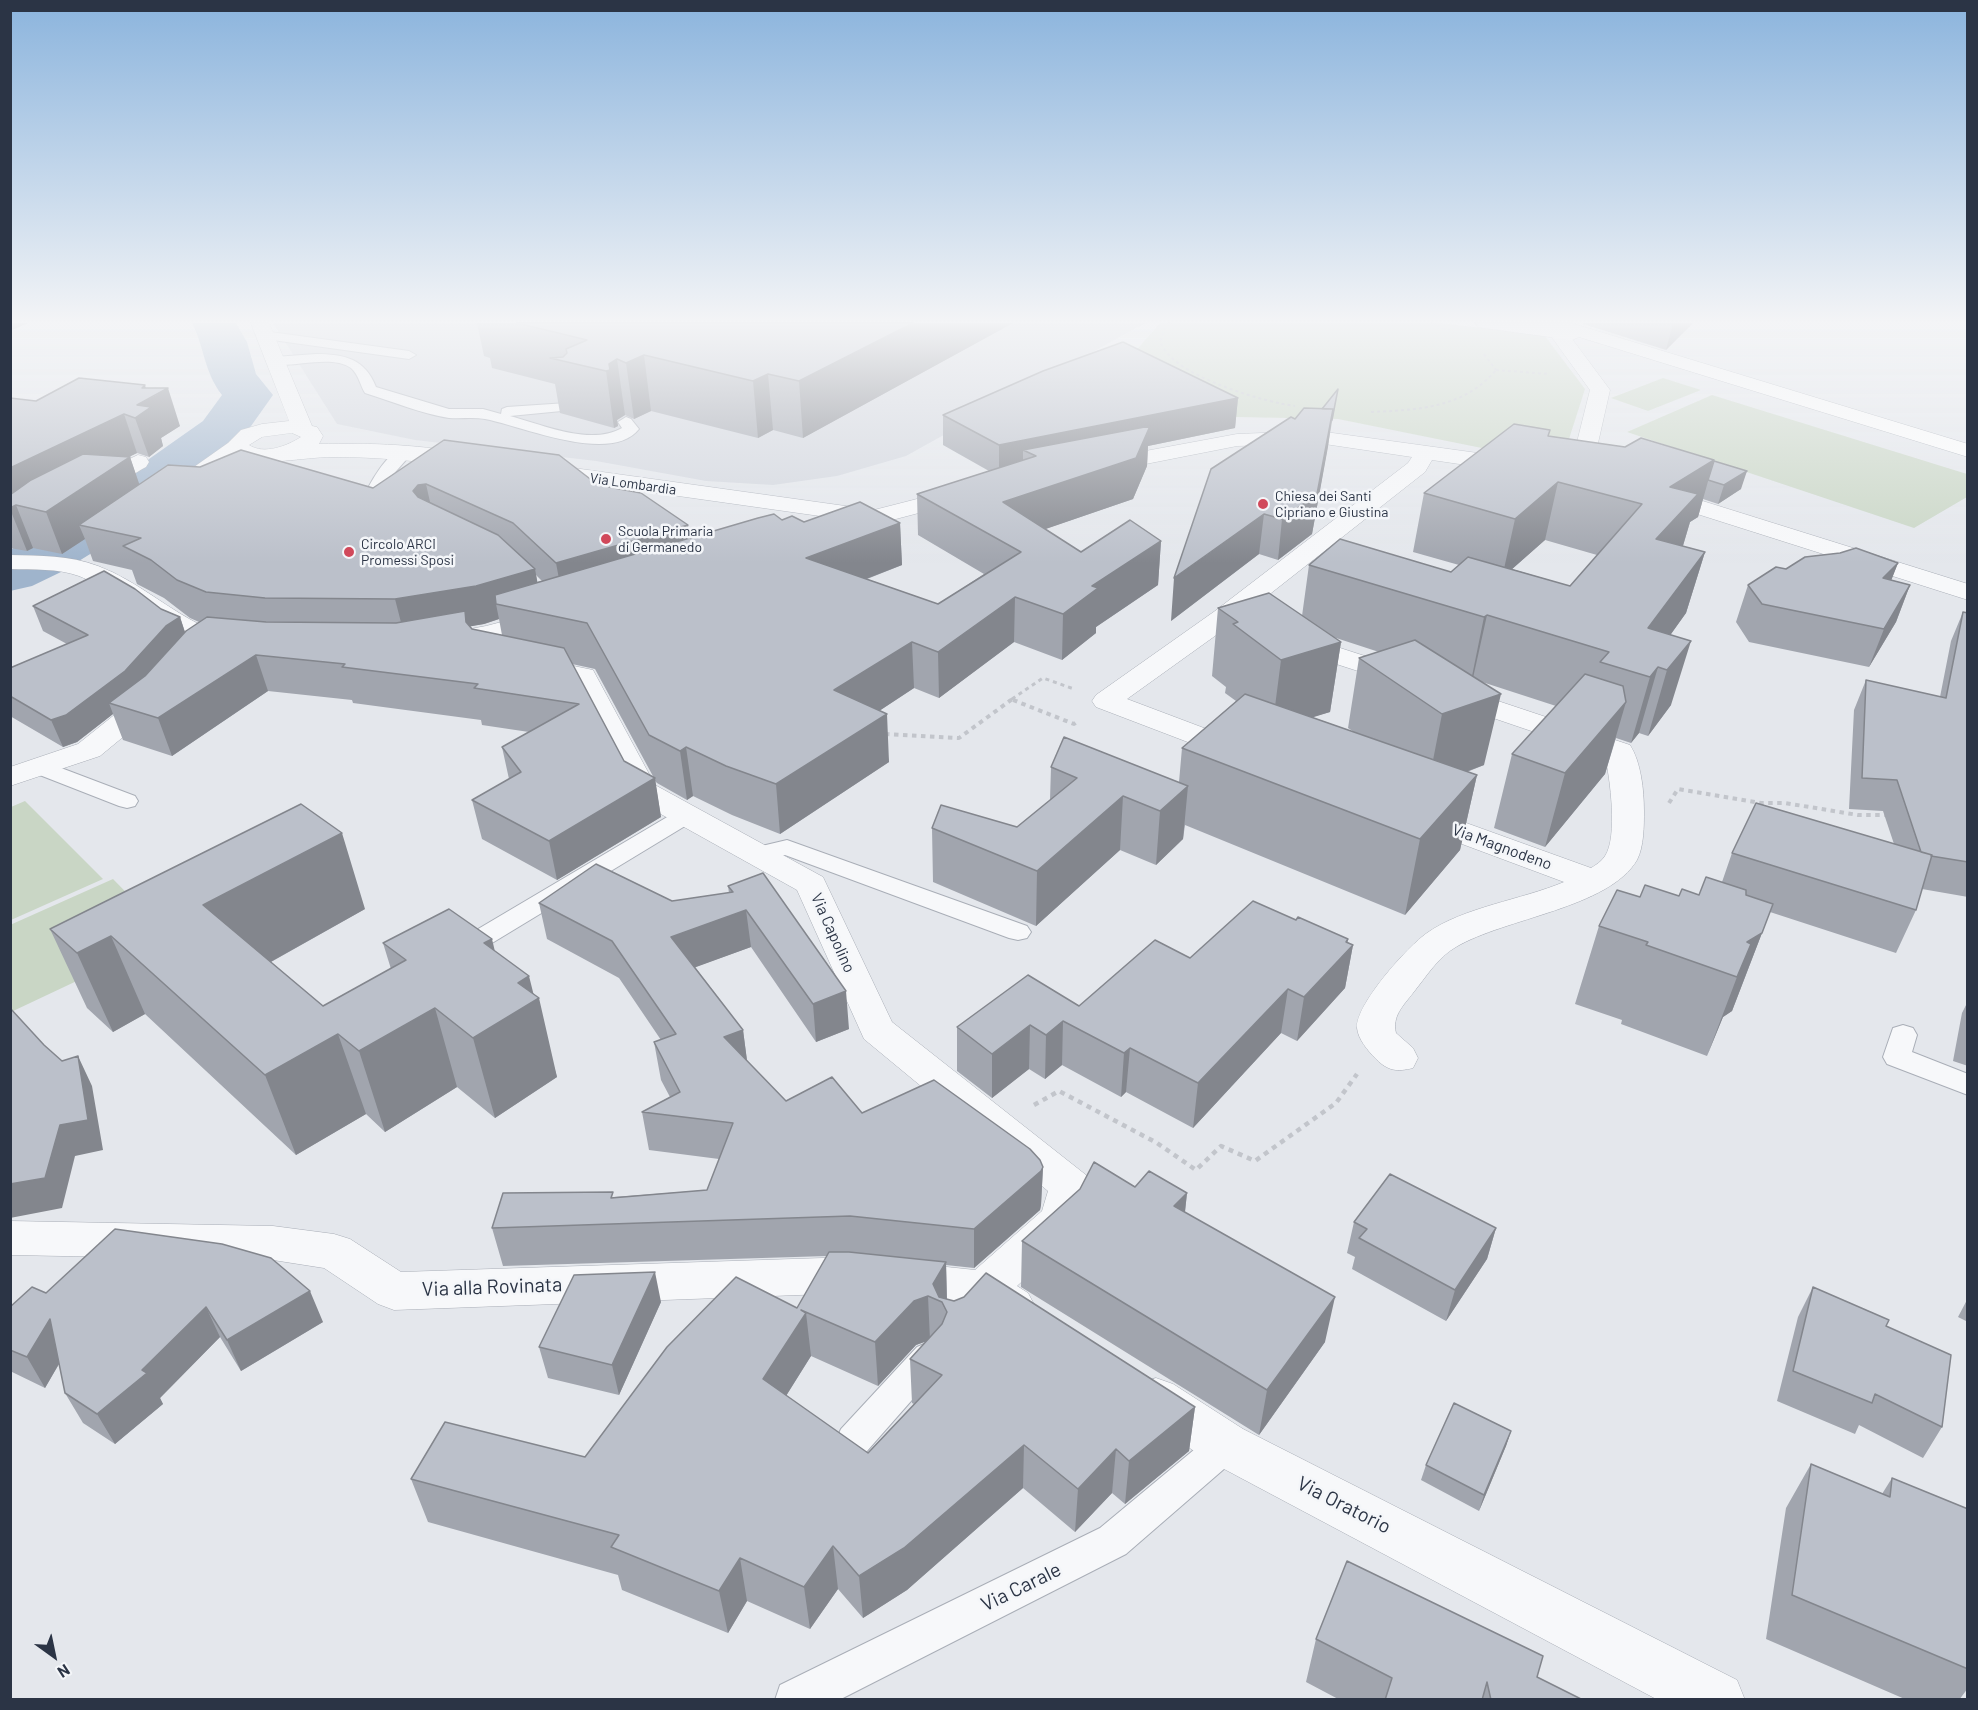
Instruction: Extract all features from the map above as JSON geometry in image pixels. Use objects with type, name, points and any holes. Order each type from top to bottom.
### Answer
[{"type":"main road","points":[[1810,403],[1968,451]]},
{"type":"street","points":[[264,455],[178,489],[242,441],[274,403]]},
{"type":"street","points":[[276,403],[312,436],[311,440],[286,452]]},
{"type":"street","points":[[1089,468],[1249,440],[1318,437],[1569,473],[1595,403]]},
{"type":"street","points":[[242,441],[281,428],[303,429]]},
{"type":"street","points":[[242,441],[245,453],[264,455],[321,449],[405,452],[485,463]]},
{"type":"street","points":[[1106,701],[1224,617],[1417,467],[1425,453]]},
{"type":"street","points":[[78,493],[138,462]]},
{"type":"street","name":"Via Lombardia","points":[[520,468],[872,517]]},
{"type":"street","points":[[1632,486],[1968,591]]},
{"type":"street","points":[[815,535],[872,517],[982,490]]},
{"type":"street","points":[[56,564],[95,546]]},
{"type":"street","points":[[10,562],[56,564],[120,586],[154,606],[180,626],[213,641],[255,645]]},
{"type":"street","points":[[426,645],[501,651],[559,609]]},
{"type":"street","name":"Via Magnodeno","points":[[1224,617],[1619,751],[1630,815],[1622,858],[1596,882],[1471,926],[1440,941],[1387,1000],[1378,1016],[1376,1028],[1380,1041],[1399,1058]]},
{"type":"street","points":[[10,777],[89,750],[147,705],[181,667],[213,641]]},
{"type":"street","name":"Via Capolino","points":[[501,651],[583,676],[643,791],[811,884],[878,1030],[1071,1186],[1061,1220],[975,1301]]},
{"type":"street","points":[[1106,701],[1262,760]]},
{"type":"street","name":"Via Magnodeno","points":[[1396,809],[1596,882]]},
{"type":"street","name":"Via alla Rovinata","points":[[10,1238],[273,1243],[334,1252],[394,1291],[853,1275],[975,1301]]},
{"type":"street","points":[[975,1301],[1045,1328]]},
{"type":"street","name":"Via Oratorio","points":[[1115,1373],[1226,1445],[1439,1553],[1717,1700]]},
{"type":"lane","points":[[415,403],[448,412],[483,414],[567,407]]},
{"type":"lane","points":[[483,414],[578,438],[599,440],[618,436],[631,429],[627,422]]},
{"type":"lane","points":[[369,504],[375,486],[387,469],[405,452]]},
{"type":"lane","points":[[40,767],[127,801]]},
{"type":"lane","points":[[440,963],[687,815]]},
{"type":"lane","points":[[757,854],[787,847],[1018,932]]},
{"type":"lane","points":[[1903,1035],[1897,1057],[1968,1085]]},
{"type":"lane","points":[[854,1440],[929,1357]]},
{"type":"lane","name":"Via Carale","points":[[795,1700],[1113,1541],[1226,1445]]},
{"type":"path","points":[[1273,403],[1304,407]]},
{"type":"path","points":[[1365,412],[1403,411],[1443,403]]},
{"type":"path","points":[[878,734],[959,738],[1043,678],[1106,701]]},
{"type":"path","points":[[1012,699],[1074,724],[1106,701]]},
{"type":"path","points":[[1627,789],[1654,791],[1655,814],[1661,814],[1678,789],[1761,803],[1785,803],[1858,815],[1896,815]]},
{"type":"path","points":[[996,1125],[1059,1091],[1157,1143],[1196,1170],[1221,1146],[1255,1161],[1336,1103]]},
{"type":"shaded area","points":[[324,403],[1002,403],[906,456],[837,476],[773,485],[706,481],[596,461],[415,440],[337,424]]},
{"type":"green space","points":[[1207,403],[1581,403],[1561,464],[1338,419],[1235,417]]},
{"type":"green space","points":[[1625,403],[1669,403],[1648,411]]},
{"type":"green space","points":[[1694,403],[1737,403],[1967,474],[1967,497],[1914,528],[1627,432]]},
{"type":"green space","points":[[25,801],[103,879],[11,920],[11,807]]},
{"type":"green space","points":[[113,879],[170,937],[11,1012],[10,925]]},
{"type":"building","points":[[10,403],[141,403],[137,405],[151,407],[135,418],[124,414],[10,468]]},
{"type":"building","points":[[971,403],[1214,403],[999,445],[943,415]]},
{"type":"building","points":[[1327,403],[1335,403],[1332,420],[1333,409],[1322,409]]},
{"type":"building","points":[[1304,408],[1333,409],[1317,494],[1282,519],[1264,514],[1174,578],[1211,469],[1291,417],[1295,419]]},
{"type":"building","points":[[1514,424],[1550,430],[1548,436],[1625,447],[1641,438],[1714,460],[1670,487],[1698,494],[1656,539],[1705,552],[1648,628],[1691,641],[1667,670],[1658,667],[1650,677],[1600,662],[1609,652],[1309,565],[1340,539],[1451,572],[1468,557],[1570,586],[1642,504],[1558,482],[1515,519],[1424,493]]},
{"type":"building","points":[[1150,426],[1136,458],[1003,502],[1081,552],[1130,520],[1161,541],[1092,586],[1098,588],[1063,614],[1015,597],[938,652],[912,642],[834,690],[887,714],[776,784],[726,766],[686,747],[680,751],[649,735],[587,623],[496,604],[495,595],[758,518],[774,514],[782,520],[792,516],[804,522],[860,502],[900,523],[806,558],[938,604],[1021,552],[917,494],[1036,456],[1023,450]]},
{"type":"building","points":[[444,440],[559,455],[598,485],[641,493],[688,525],[556,563],[513,523],[426,484],[418,485],[413,491],[418,497],[498,535],[535,569],[476,586],[395,599],[265,598],[206,592],[177,580],[151,560],[123,546],[141,538],[79,525],[168,465],[200,467],[241,450],[373,488]]},
{"type":"building","points":[[83,454],[130,457],[46,512],[16,505],[10,508],[10,495],[31,480]]},
{"type":"building","points":[[1714,461],[1747,471],[1724,485],[1708,480]]},
{"type":"building","points":[[1856,548],[1898,563],[1883,578],[1910,585],[1884,629],[1762,604],[1748,585],[1776,567],[1786,569],[1805,557],[1840,553]]},
{"type":"building","points":[[104,571],[135,589],[161,609],[180,617],[166,626],[125,671],[66,715],[51,720],[10,696],[10,668],[88,635],[33,606]]},
{"type":"building","points":[[1269,593],[1341,642],[1281,660],[1233,624],[1238,622],[1218,608]]},
{"type":"building","points":[[465,611],[466,622],[472,629],[564,648],[624,761],[655,778],[549,841],[472,800],[521,772],[502,747],[579,704],[474,688],[478,684],[342,667],[345,664],[256,655],[158,718],[109,703],[145,676],[186,631],[207,617],[266,622],[396,623]]},
{"type":"building","points":[[1963,612],[1968,613],[1968,862],[1931,856],[1921,852],[1897,780],[1862,778],[1866,680],[1946,698]]},
{"type":"building","points":[[1415,640],[1501,694],[1442,714],[1359,658]]},
{"type":"building","points":[[1585,674],[1623,686],[1626,702],[1565,773],[1512,754]]},
{"type":"building","points":[[1245,694],[1477,775],[1420,839],[1182,748]]},
{"type":"building","points":[[1064,737],[1188,786],[1160,811],[1123,796],[1037,871],[932,828],[941,805],[1017,827],[1077,778],[1051,767]]},
{"type":"building","points":[[1756,803],[1932,855],[1916,910],[1732,853]]},
{"type":"building","points":[[301,804],[342,833],[203,905],[323,1006],[406,960],[383,943],[449,909],[492,939],[484,943],[529,976],[518,983],[539,998],[473,1038],[435,1008],[359,1051],[338,1034],[265,1075],[111,936],[77,953],[50,929]]},
{"type":"building","points":[[596,864],[672,901],[733,892],[728,886],[763,873],[846,991],[813,1004],[746,910],[671,937],[743,1030],[724,1037],[786,1101],[832,1077],[862,1113],[934,1080],[1030,1149],[1040,1160],[1043,1167],[1041,1171],[974,1229],[850,1216],[492,1228],[503,1193],[613,1192],[611,1198],[707,1190],[733,1123],[642,1112],[680,1092],[654,1042],[676,1034],[612,941],[539,903]]},
{"type":"building","points":[[1706,877],[1746,890],[1746,895],[1773,904],[1762,933],[1747,942],[1751,944],[1737,977],[1646,945],[1648,942],[1599,926],[1617,890],[1640,897],[1645,885],[1679,896],[1682,889],[1699,895]]},
{"type":"building","points":[[1253,901],[1296,920],[1298,917],[1348,939],[1346,942],[1353,945],[1304,997],[1288,989],[1198,1083],[1130,1048],[1124,1053],[1063,1021],[1046,1035],[1030,1025],[992,1054],[957,1027],[1028,975],[1079,1006],[1155,940],[1190,958]]},
{"type":"building","points":[[10,1008],[62,1061],[78,1056],[88,1120],[60,1125],[45,1178],[10,1184]]},
{"type":"building","points":[[1094,1162],[1135,1187],[1149,1171],[1187,1193],[1174,1206],[1335,1297],[1267,1390],[1022,1241],[1080,1189]]},
{"type":"building","points":[[1390,1174],[1496,1228],[1455,1290],[1359,1238],[1367,1229],[1354,1222]]},
{"type":"building","points":[[115,1229],[222,1244],[271,1258],[310,1291],[227,1340],[206,1307],[142,1370],[147,1373],[97,1414],[65,1393],[50,1319],[27,1357],[10,1350],[10,1307],[32,1287],[46,1293]]},
{"type":"building","points":[[829,1252],[946,1262],[933,1284],[939,1297],[954,1301],[964,1297],[986,1273],[1195,1407],[1129,1461],[1116,1449],[1078,1489],[1024,1445],[904,1548],[859,1576],[833,1546],[804,1587],[740,1558],[719,1591],[611,1547],[619,1535],[411,1479],[445,1422],[585,1457],[667,1347],[736,1277],[797,1308]],"holes":[[[928,1296],[942,1302],[947,1312],[942,1324],[910,1359],[942,1375],[868,1453],[763,1379],[806,1313],[801,1310],[875,1342],[914,1301]]]},
{"type":"building","points":[[655,1272],[612,1365],[539,1347],[574,1275]]},
{"type":"building","points":[[1813,1287],[1889,1320],[1886,1326],[1951,1355],[1942,1427],[1875,1394],[1872,1403],[1793,1371]]},
{"type":"building","points":[[1454,1403],[1511,1431],[1484,1495],[1426,1465]]},
{"type":"building","points":[[1811,1464],[1890,1497],[1892,1478],[1968,1509],[1968,1669],[1792,1595]]},
{"type":"building","points":[[1347,1561],[1543,1656],[1537,1677],[1583,1700],[1491,1700],[1487,1682],[1482,1700],[1385,1700],[1392,1678],[1316,1639]]},
{"type":"waterway","points":[[10,573],[40,559],[140,499],[168,471],[221,432],[242,403]]},
{"type":"place","name":"Chiesa dei Santi Cipriano e Giustina","points":[[1263,504]]},
{"type":"place","name":"Scuola Primaria di Germanedo","points":[[606,539]]},
{"type":"place","name":"Circolo ARCI Promessi Sposi","points":[[349,552]]}]
